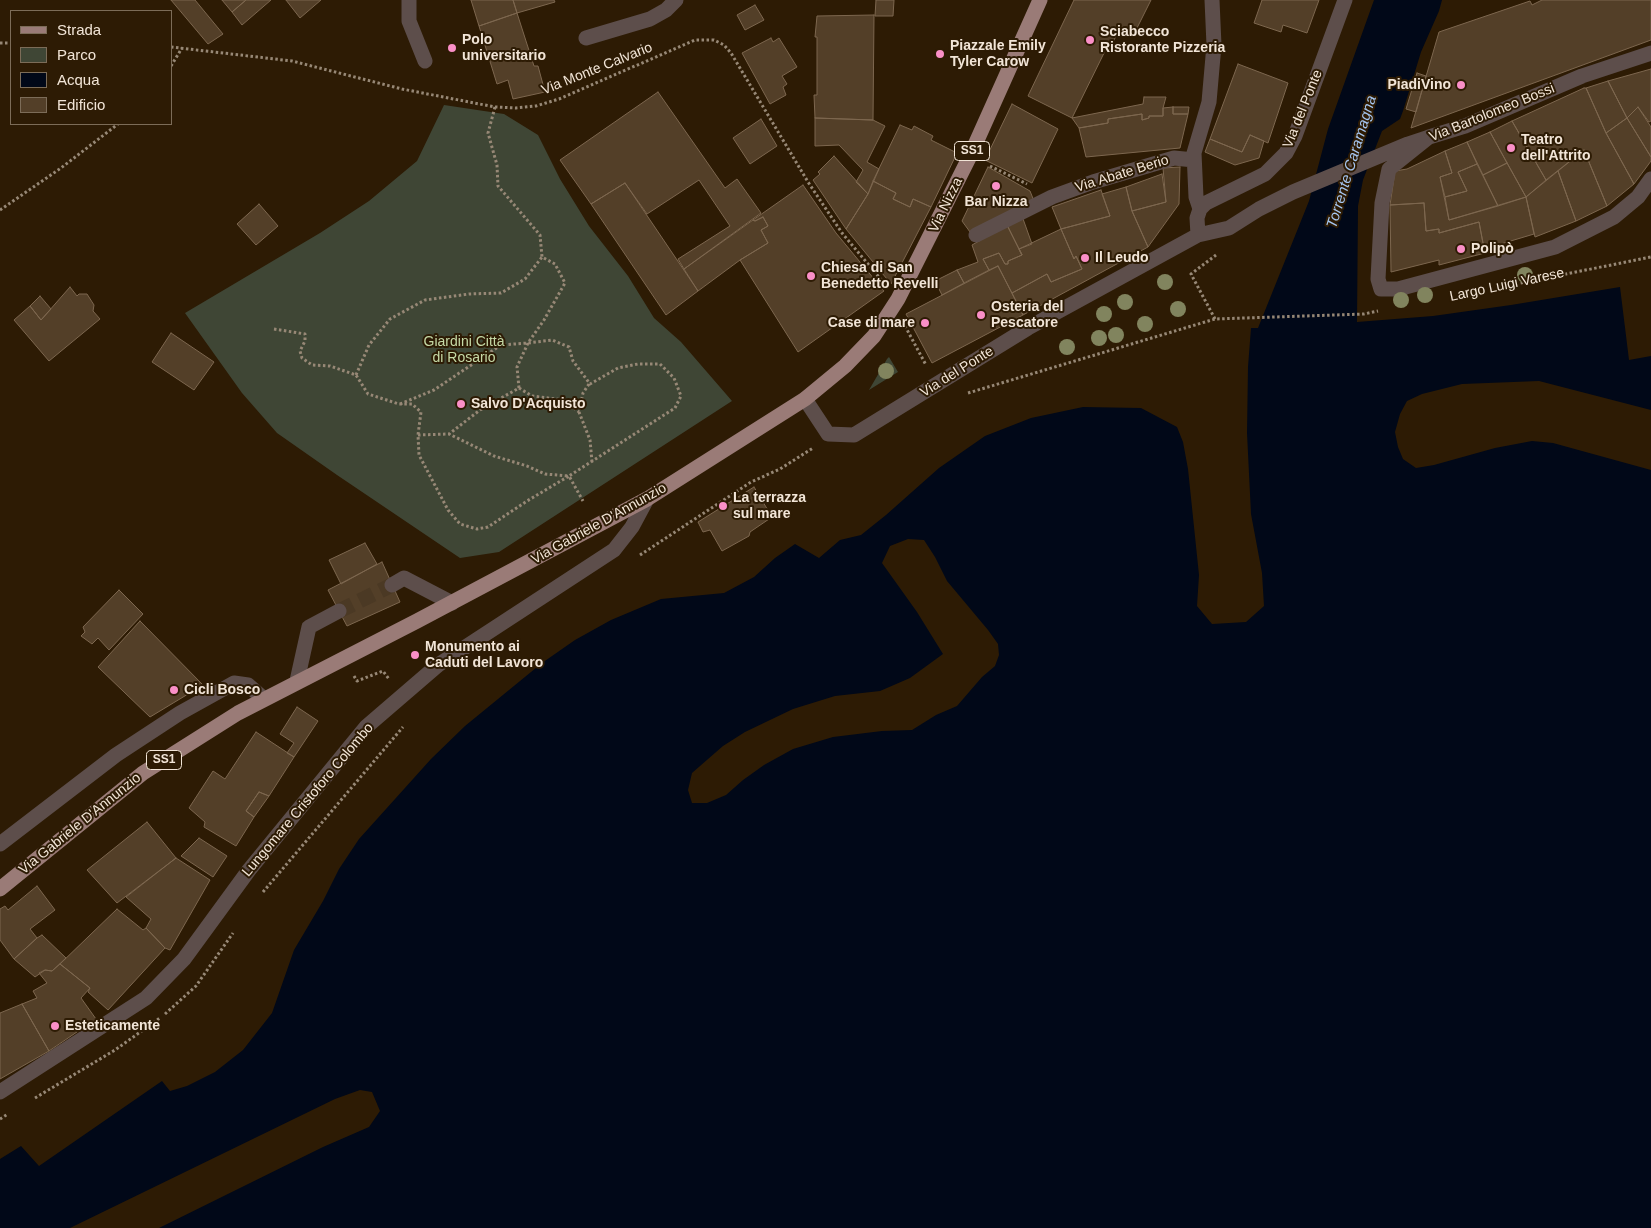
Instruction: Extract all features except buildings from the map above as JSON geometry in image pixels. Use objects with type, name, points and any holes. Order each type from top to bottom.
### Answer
[{"type":"main road","name":"Via Nizza","points":[[898,299],[970,156],[1040,0]]},
{"type":"main road","name":"Via Gabriele D'Annunzio","points":[[0,889],[143,773],[238,713],[452,603],[647,499],[805,400],[860,352],[874,336],[898,299]]},
{"type":"street","points":[[409,0],[409,21],[425,61]]},
{"type":"street","points":[[586,38],[650,19],[666,10],[676,0]]},
{"type":"street","points":[[1198,235],[1197,218],[1200,209],[1196,197],[1194,153],[1209,102],[1214,45],[1212,0]]},
{"type":"street","name":"Via del Ponte","points":[[1200,209],[1206,204],[1265,174],[1286,153],[1295,136],[1345,0]]},
{"type":"street","name":"Via Bartolomeo Bossi","points":[[1378,279],[1382,203],[1389,169],[1430,137],[1465,126],[1582,76],[1651,53]]},
{"type":"street","name":"Via del Ponte","points":[[805,400],[828,434],[854,435],[1028,328],[1198,235],[1229,228],[1259,209],[1293,192],[1408,144],[1430,137]]},
{"type":"street","name":"Via Abate Berio","points":[[976,235],[1052,197],[1093,182],[1174,158],[1194,160]]},
{"type":"street","name":"Largo Luigi Varese","points":[[1378,279],[1381,289],[1398,289],[1555,247],[1614,217],[1638,197],[1651,179]]},
{"type":"street","name":"Lungomare Cristoforo Colombo","points":[[0,1092],[146,998],[184,959],[249,870],[366,726],[438,665],[614,550],[632,527],[647,499]]},
{"type":"street","points":[[392,585],[404,578],[452,603]]},
{"type":"street","points":[[297,681],[309,627],[339,611]]},
{"type":"street","points":[[0,844],[116,755],[195,705],[234,683],[248,685],[264,698]]},
{"type":"path","name":"Via Monte Calvario","points":[[172,47],[292,61],[402,89],[495,107],[516,108],[536,106],[559,100],[695,40],[714,40],[724,45],[731,53],[808,182],[842,233],[898,299]]},
{"type":"path","points":[[172,64],[183,48]]},
{"type":"path","points":[[356,375],[370,345],[390,319],[425,300],[469,294],[501,293],[525,279],[542,257],[540,235],[498,186],[497,164],[488,133],[495,107]]},
{"type":"path","points":[[0,210],[61,168],[117,125]]},
{"type":"path","points":[[982,162],[1052,197]]},
{"type":"path","points":[[1214,319],[1191,274],[1229,245],[1229,228]]},
{"type":"path","points":[[519,388],[517,367],[528,342],[544,320],[565,283],[555,264],[542,257]]},
{"type":"path","name":"Largo Luigi Varese","points":[[1493,288],[1651,257]]},
{"type":"path","points":[[967,393],[1214,319],[1364,314],[1382,311]]},
{"type":"path","points":[[902,319],[938,384]]},
{"type":"path","points":[[274,329],[305,334],[305,341],[300,351],[302,358],[312,365],[330,366],[356,375],[368,394],[399,404],[412,404],[421,412],[418,435],[419,456],[427,473],[448,510],[460,524],[477,529],[488,527],[675,408],[681,396],[674,378],[660,364],[638,364],[618,368],[590,384],[583,393],[579,412]]},
{"type":"path","points":[[399,404],[434,390],[501,345],[528,342],[552,340],[569,347],[573,360],[590,384]]},
{"type":"path","points":[[519,388],[532,396],[564,400],[579,412],[590,440],[592,462]]},
{"type":"path","points":[[449,434],[480,410],[519,388]]},
{"type":"path","points":[[418,435],[449,434],[494,456],[527,466],[545,474],[569,476]]},
{"type":"path","points":[[632,560],[751,482],[780,469],[817,446]]},
{"type":"path","points":[[569,476],[583,501]]},
{"type":"path","points":[[346,657],[357,681],[382,671],[402,696]]},
{"type":"path","points":[[257,899],[404,726]]},
{"type":"path","points":[[33,1100],[115,1050],[158,1020],[196,986],[235,930]]},
{"type":"path","points":[[0,1119],[16,1110]]},
{"type":"green space","name":"Giardini Città di Rosario","points":[[444,105],[504,114],[538,135],[560,179],[589,226],[628,276],[654,318],[681,342],[732,401],[499,552],[460,558],[277,433],[242,393],[185,313],[320,233],[369,201],[417,161]]},
{"type":"green space","points":[[889,357],[898,372],[869,390],[887,359]]},
{"type":"water","name":"Torrente Caramagna","points":[[1374,0],[1442,0],[1421,52],[1400,119],[1382,131],[1363,180],[1358,206],[1357,322],[1433,316],[1620,287],[1629,360],[1651,356],[1651,1228],[159,1228],[323,1147],[369,1127],[380,1111],[372,1092],[360,1090],[335,1099],[70,1228],[0,1228],[0,1159],[21,1146],[39,1166],[162,1081],[170,1091],[187,1086],[215,1072],[243,1050],[272,1013],[294,950],[323,901],[339,869],[359,839],[431,759],[465,726],[542,663],[575,640],[611,620],[661,599],[724,593],[754,577],[775,558],[795,544],[819,558],[840,540],[861,535],[939,468],[985,436],[1031,418],[1083,407],[1141,408],[1177,427],[1183,442],[1188,469],[1199,575],[1197,606],[1212,624],[1246,622],[1264,606],[1262,573],[1251,514],[1247,433],[1248,367],[1251,328],[1258,328],[1309,201],[1328,129]]},
{"type":"pier","points":[[1539,381],[1651,410],[1651,470],[1553,443],[1532,441],[1495,448],[1434,465],[1416,468],[1403,459],[1395,432],[1400,414],[1407,401],[1422,394],[1462,384]]},
{"type":"pier","points":[[908,539],[924,540],[947,581],[998,644],[999,655],[995,666],[982,677],[957,706],[936,715],[912,730],[882,731],[833,737],[793,749],[764,765],[726,795],[707,803],[692,803],[688,790],[692,773],[723,746],[745,732],[793,709],[835,696],[880,691],[910,678],[943,654],[917,612],[882,563],[890,546]]},
{"type":"tunnel","points":[[339,611],[392,585]]},
{"type":"place","name":"Sciabecco Ristorante Pizzeria","points":[[1090,40]]},
{"type":"place","name":"Polo universitario","points":[[452,48]]},
{"type":"place","name":"Piazzale Emily Tyler Carow","points":[[940,54]]},
{"type":"place","name":"PiadiVino","points":[[1461,85]]},
{"type":"place","name":"Teatro dell'Attrito","points":[[1511,148]]},
{"type":"place","name":"Bar Nizza","points":[[996,186]]},
{"type":"place","name":"Polipò","points":[[1461,249]]},
{"type":"place","name":"Il Leudo","points":[[1085,258]]},
{"type":"place","name":"Chiesa di San Benedetto Revelli","points":[[811,276]]},
{"type":"place","name":"Osteria del Pescatore","points":[[981,315]]},
{"type":"place","name":"Case di mare","points":[[925,323]]},
{"type":"place","name":"Salvo D'Acquisto","points":[[461,404]]},
{"type":"place","name":"La terrazza sul mare","points":[[723,506]]},
{"type":"place","name":"Monumento ai Caduti del Lavoro","points":[[415,655]]},
{"type":"place","name":"Cicli Bosco","points":[[174,690]]},
{"type":"place","name":"Esteticamente","points":[[55,1026]]}]
